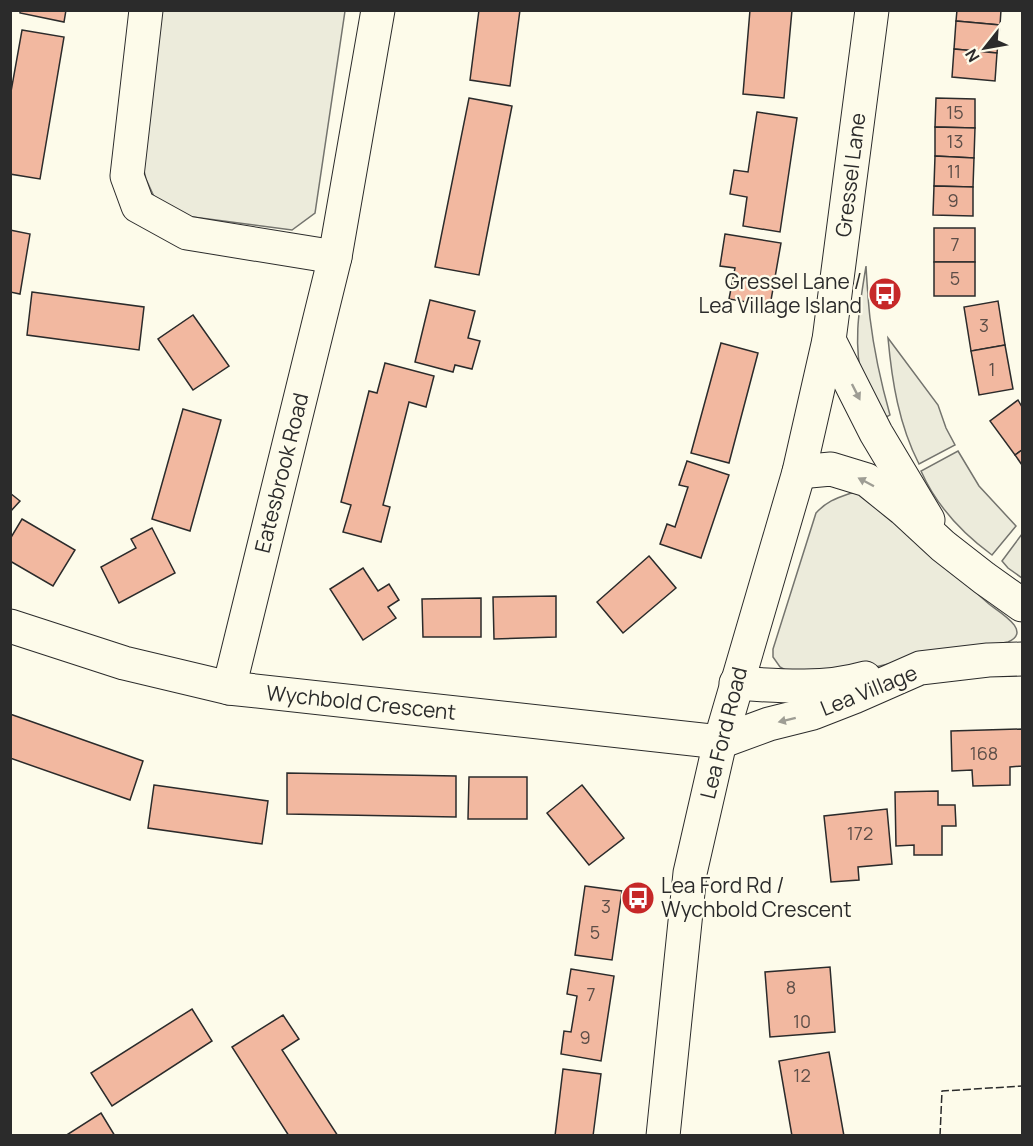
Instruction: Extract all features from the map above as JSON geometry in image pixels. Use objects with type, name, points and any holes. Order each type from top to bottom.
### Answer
[{"type":"street","points":[[146,10],[128,176],[138,206],[187,232],[335,258]]},
{"type":"street","name":"Eatesbrook Road","points":[[229,688],[335,258],[378,10]]},
{"type":"street","name":"Gressel Lane","points":[[829,340],[872,10]]},
{"type":"street","points":[[829,340],[876,433],[943,546]]},
{"type":"street","name":"Lea Ford Road","points":[[663,1136],[690,873],[736,683],[799,472],[829,340]]},
{"type":"street","points":[[799,472],[831,469],[867,480],[943,546],[1023,605]]},
{"type":"street","name":"Wychbold Crescent","points":[[10,626],[124,663],[229,688],[720,742]]},
{"type":"street","name":"Lea Village","points":[[720,742],[769,724],[813,713],[920,668],[1023,658]]},
{"type":"street","points":[[736,683],[793,687],[844,684],[891,671],[920,668]]},
{"type":"shaded area","points":[[160,11],[345,11],[315,213],[292,230],[178,215],[156,201],[146,179],[140,155]]},
{"type":"shaded area","points":[[866,266],[874,343],[890,415],[881,420],[863,382],[858,353],[858,324]]},
{"type":"shaded area","points":[[888,338],[938,405],[955,445],[919,464],[906,434],[897,403]]},
{"type":"shaded area","points":[[958,451],[979,486],[1016,526],[992,555],[951,518],[934,495],[921,471]]},
{"type":"shaded area","points":[[851,493],[863,494],[1012,622],[1016,627],[1015,638],[1008,642],[849,673],[791,673],[780,667],[773,657],[773,649],[816,513],[828,503]]},
{"type":"shaded area","points":[[1022,534],[1022,578],[1002,561]]},
{"type":"building","points":[[20,10],[66,10],[64,22],[20,13]]},
{"type":"building","points":[[479,10],[520,10],[510,86],[470,80]]},
{"type":"building","points":[[750,10],[792,10],[784,98],[743,94]]},
{"type":"building","points":[[957,10],[1001,10],[1000,25],[956,21]]},
{"type":"building","points":[[956,21],[1000,25],[997,53],[954,49]]},
{"type":"building","points":[[22,30],[64,37],[40,179],[10,174],[10,97]]},
{"type":"building","points":[[954,49],[997,53],[995,81],[952,77]]},
{"type":"building","points":[[469,98],[512,106],[479,275],[435,267]]},
{"type":"building","points":[[936,98],[975,99],[975,128],[935,127]]},
{"type":"building","points":[[757,112],[797,118],[780,232],[743,226],[747,197],[730,194],[734,170],[748,172]]},
{"type":"building","points":[[935,127],[975,128],[974,158],[935,156]]},
{"type":"building","points":[[935,156],[974,158],[973,187],[934,186]]},
{"type":"building","points":[[934,186],[973,187],[973,216],[933,215]]},
{"type":"building","points":[[934,228],[975,228],[975,262],[934,262]]},
{"type":"building","points":[[10,230],[30,234],[20,294],[10,292]]},
{"type":"building","points":[[725,234],[781,243],[770,306],[729,299],[735,268],[720,266]]},
{"type":"building","points":[[934,262],[975,262],[975,296],[934,296]]},
{"type":"building","points":[[32,292],[144,307],[139,350],[27,335]]},
{"type":"building","points":[[430,300],[475,311],[468,338],[480,341],[472,369],[455,365],[453,372],[415,362]]},
{"type":"building","points":[[998,301],[1005,345],[971,351],[964,307]]},
{"type":"building","points":[[193,315],[229,366],[193,390],[158,339]]},
{"type":"building","points":[[721,343],[758,353],[729,463],[691,453]]},
{"type":"building","points":[[1005,345],[1013,389],[979,395],[971,351]]},
{"type":"building","points":[[385,363],[434,376],[426,407],[409,402],[383,505],[390,507],[381,542],[343,532],[351,505],[341,502],[369,391],[377,393]]},
{"type":"building","points":[[1018,400],[1022,407],[1022,450],[1015,455],[990,421]]},
{"type":"building","points":[[183,409],[221,420],[190,531],[152,519]]},
{"type":"building","points":[[1022,450],[1022,465],[1015,455]]},
{"type":"building","points":[[687,461],[729,475],[701,558],[660,544],[667,524],[675,527],[688,487],[679,485]]},
{"type":"building","points":[[10,493],[20,501],[10,512]]},
{"type":"building","points":[[22,519],[75,550],[53,586],[10,561],[10,539]]},
{"type":"building","points":[[152,528],[175,573],[119,603],[101,567],[136,548],[131,539]]},
{"type":"building","points":[[649,556],[676,588],[623,633],[597,602]]},
{"type":"building","points":[[363,568],[378,591],[389,584],[399,600],[388,607],[396,618],[363,640],[330,589]]},
{"type":"building","points":[[556,596],[556,637],[494,639],[493,597]]},
{"type":"building","points":[[481,598],[481,637],[423,637],[422,599]]},
{"type":"building","points":[[10,714],[143,761],[130,800],[10,758]]},
{"type":"building","points":[[1022,729],[1022,766],[1010,767],[1010,785],[973,786],[972,770],[952,771],[951,731]]},
{"type":"building","points":[[287,773],[456,776],[456,817],[287,814]]},
{"type":"building","points":[[469,777],[527,777],[527,819],[468,819]]},
{"type":"building","points":[[154,785],[268,801],[262,844],[148,828]]},
{"type":"building","points":[[582,785],[624,838],[589,865],[547,813]]},
{"type":"building","points":[[938,791],[938,805],[955,805],[956,826],[942,826],[942,855],[914,855],[914,845],[896,846],[895,792]]},
{"type":"building","points":[[887,809],[892,864],[858,867],[859,880],[831,882],[824,816]]},
{"type":"building","points":[[585,886],[622,891],[612,960],[575,955]]},
{"type":"building","points":[[830,967],[835,1032],[770,1037],[765,972]]},
{"type":"building","points":[[571,969],[614,976],[601,1061],[561,1054],[564,1031],[571,1032],[577,996],[567,994]]},
{"type":"building","points":[[192,1009],[212,1041],[112,1106],[91,1073]]},
{"type":"building","points":[[283,1015],[299,1039],[282,1050],[338,1136],[289,1136],[232,1047]]},
{"type":"building","points":[[829,1052],[844,1136],[792,1136],[779,1061]]},
{"type":"building","points":[[563,1069],[601,1074],[593,1136],[555,1136]]},
{"type":"building","points":[[101,1113],[115,1136],[65,1136]]},
{"type":"fence","points":[[940,1136],[942,1091],[1022,1086]]},
{"type":"place","name":"Gressel Lane / Lea Village Island","points":[[885,294]]},
{"type":"place","name":"Lea Ford Rd / Wychbold Crescent","points":[[638,898]]}]
